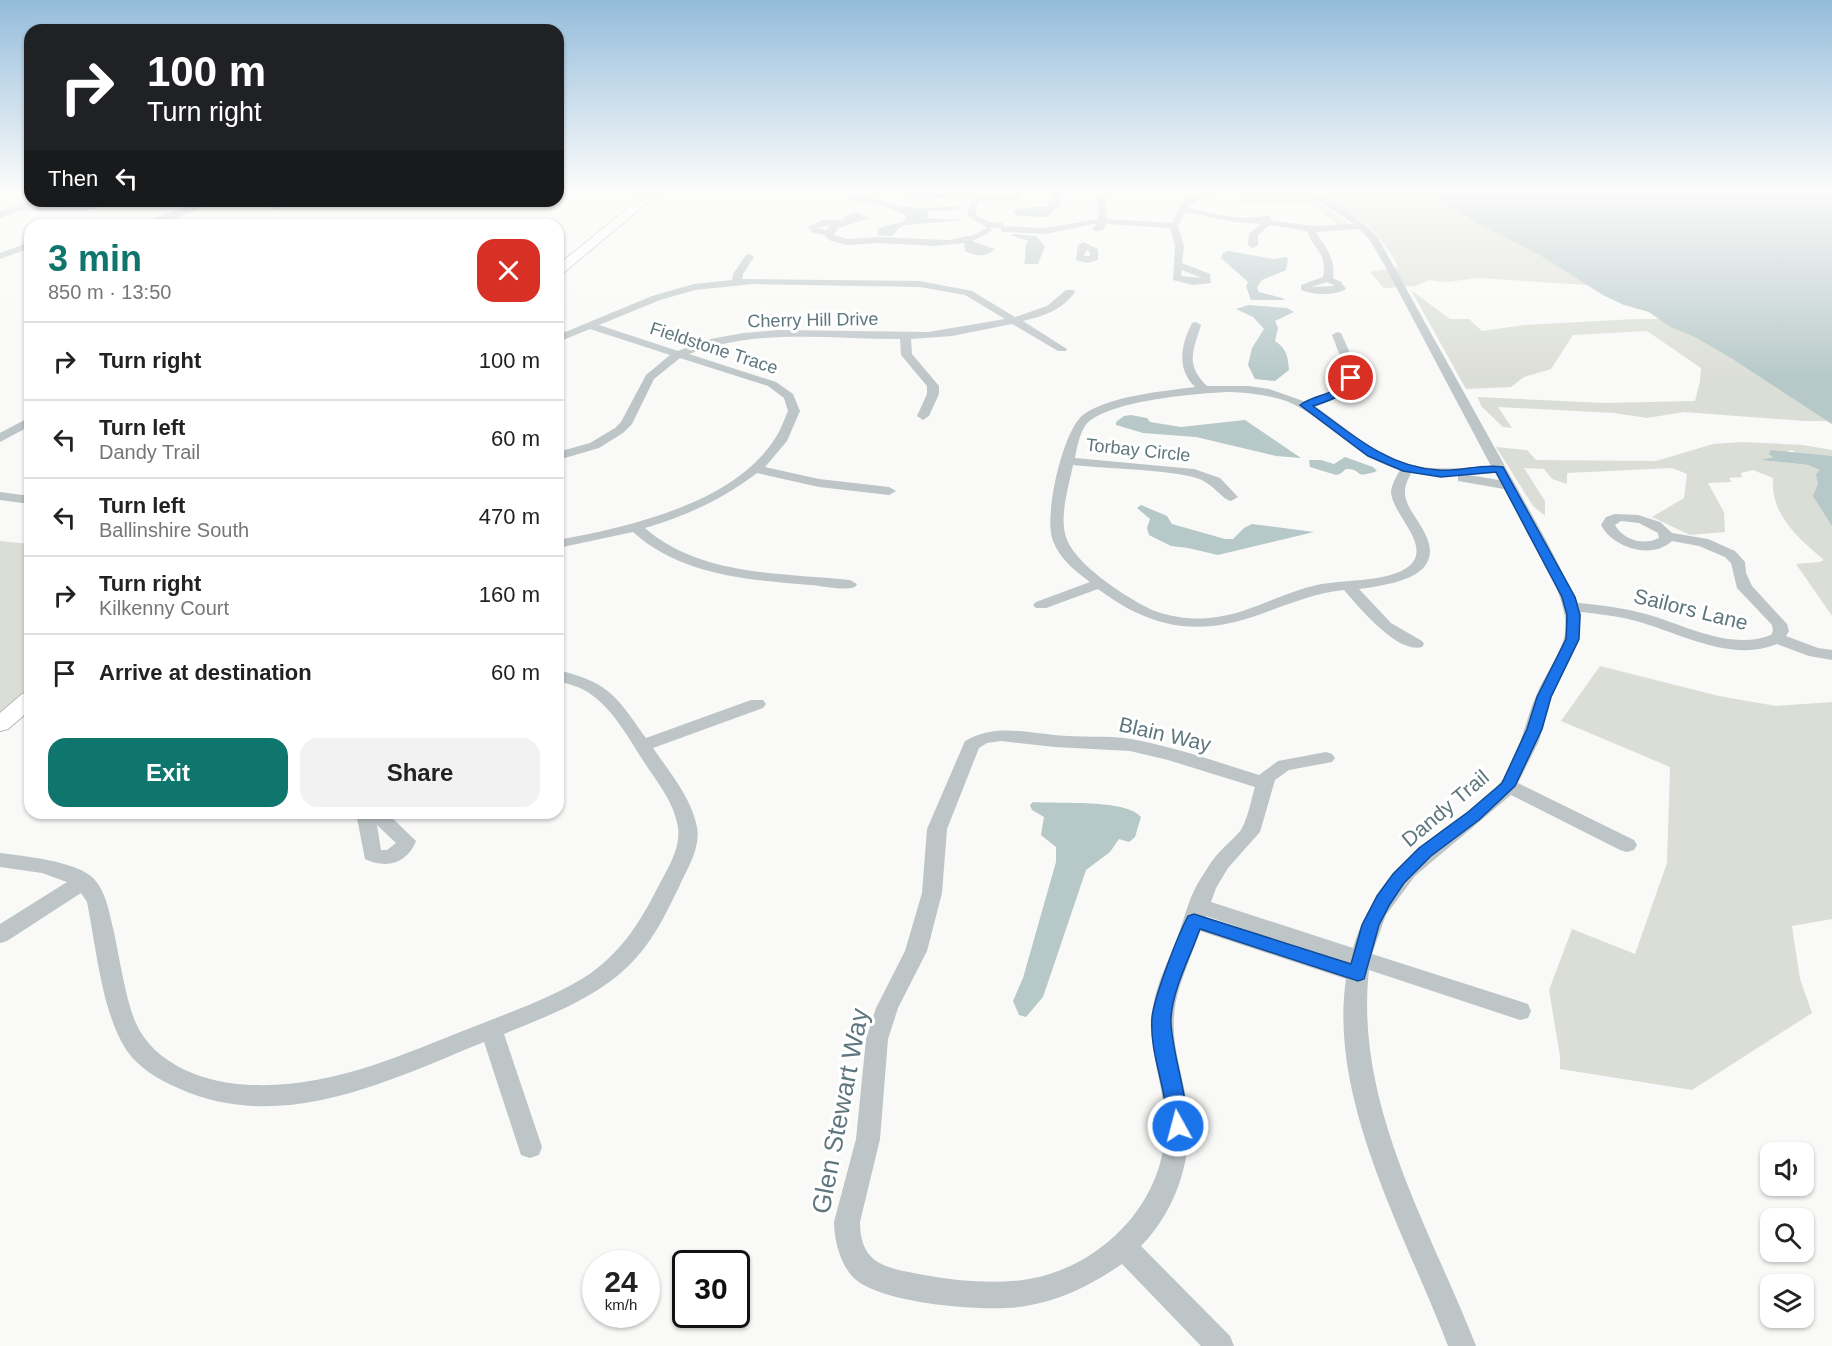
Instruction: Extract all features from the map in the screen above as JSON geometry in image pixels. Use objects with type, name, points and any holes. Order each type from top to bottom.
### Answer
[{"type":"main road","points":[[564,266],[579,254]]},
{"type":"main road","points":[[0,724],[24,704]]},
{"type":"street","points":[[1178,265],[1179,254]]},
{"type":"street","points":[[1326,254],[1330,268],[1328,279]]},
{"type":"street","name":"Dandy Trail","points":[[1382,254],[1572,607],[1574,624],[1572,639],[1544,697],[1534,729],[1508,786],[1425,852],[1398,879],[1371,925],[1359,965],[1355,999],[1356,1040],[1368,1105],[1382,1147],[1462,1346]]},
{"type":"street","points":[[737,282],[738,274],[749,257]]},
{"type":"street","points":[[564,336],[674,292],[737,282],[937,286],[975,296],[1062,349]]},
{"type":"street","name":"Cherry Hill Drive","points":[[564,454],[596,445],[621,430],[654,372],[679,355],[722,340],[766,334],[905,336],[957,333],[1050,310],[1065,300],[1070,292]]},
{"type":"street","name":"Fieldstone Trace","points":[[564,543],[635,527],[710,498],[755,469],[772,452],[784,435],[794,411],[791,399],[772,384],[587,325]]},
{"type":"street","points":[[1196,325],[1185,366],[1189,375],[1204,390]]},
{"type":"street","points":[[1305,405],[1335,395],[1350,381],[1351,369],[1337,334]]},
{"type":"street","points":[[905,336],[907,355],[928,377],[933,386],[934,392],[923,416]]},
{"type":"street","points":[[1407,468],[1400,481],[1399,496],[1403,509],[1423,544],[1422,560],[1416,567],[1400,577],[1311,592],[1233,620],[1200,624],[1170,621],[1143,612],[1122,600],[1071,558],[1058,534],[1057,517],[1076,430],[1084,421],[1099,411],[1130,402],[1204,390],[1227,388],[1258,390],[1284,396],[1305,405],[1372,454],[1407,468],[1509,486]]},
{"type":"street","points":[[0,438],[24,424]]},
{"type":"street","name":"Torbay Circle","points":[[1070,460],[1194,473],[1213,480],[1227,489],[1232,497]]},
{"type":"street","points":[[755,469],[819,483],[889,491]]},
{"type":"street","points":[[1441,474],[1499,469]]},
{"type":"street","points":[[0,496],[24,499]]},
{"type":"street","points":[[635,527],[649,540],[669,552],[702,564],[850,584]]},
{"type":"street","points":[[1667,536],[1703,542],[1721,548],[1734,556],[1738,562],[1739,573],[1745,588],[1779,624],[1781,631],[1777,638],[1815,653],[1832,656]]},
{"type":"street","points":[[1041,605],[1100,583]]},
{"type":"street","points":[[1348,585],[1385,626],[1416,644]]},
{"type":"street","name":"Sailors Lane","points":[[1572,607],[1622,614],[1733,644],[1758,645],[1777,638]]},
{"type":"street","points":[[0,860],[67,872],[84,881],[97,902],[126,1028],[136,1045],[154,1063],[196,1086],[252,1096],[325,1090],[363,1081],[552,1005],[598,979],[633,948],[652,918],[682,860],[687,845],[688,829],[681,801],[604,695],[574,679],[564,676]]},
{"type":"street","points":[[642,746],[757,704]]},
{"type":"street","name":"Blain Way","points":[[982,738],[1006,735],[1142,747],[1264,783]]},
{"type":"street","name":"Glen Stewart Way","points":[[982,738],[968,749],[939,824],[935,838],[932,893],[927,911],[914,954],[887,1008],[879,1033],[867,1147],[847,1222],[847,1236],[857,1261],[863,1269],[875,1277],[961,1294],[991,1296],[1031,1293],[1069,1282],[1110,1259],[1124,1247]]},
{"type":"street","points":[[1220,1346],[1124,1247],[1137,1235],[1157,1206],[1168,1183],[1175,1158],[1177,1118],[1163,1049],[1162,1018],[1165,1000],[1213,873],[1248,836],[1254,825],[1264,783],[1274,770],[1284,765],[1326,758]]},
{"type":"street","points":[[1508,786],[1627,845]]},
{"type":"street","points":[[366,819],[372,854],[383,858],[398,854],[404,846],[405,839],[382,819]]},
{"type":"street","points":[[0,935],[84,881]]},
{"type":"street","points":[[1197,913],[1359,965],[1520,1011]]},
{"type":"street","points":[[491,1030],[530,1147]]},
{"type":"shaded area","points":[[1025,254],[1042,254],[1038,264],[1024,264]]},
{"type":"shaded area","points":[[1223,254],[1244,254],[1274,259],[1286,257],[1288,259],[1286,270],[1262,280],[1257,287],[1259,292],[1285,300],[1251,300],[1246,286],[1248,282],[1221,258]]},
{"type":"shaded area","points":[[1391,254],[1832,254],[1832,424],[1827,421],[1684,412],[1647,418],[1614,413],[1498,407],[1512,428],[1503,427],[1481,406],[1478,397],[1605,403],[1695,401],[1701,368],[1647,331],[1573,335],[1551,369],[1524,377],[1511,387],[1466,389],[1411,290],[1450,319],[1469,319],[1482,331],[1524,325],[1659,319],[1670,327],[1686,332],[1649,312],[1605,296],[1586,285],[1478,278],[1446,282],[1429,280],[1416,286],[1384,288],[1370,272],[1398,267]]},
{"type":"shaded area","points":[[1538,254],[1832,254],[1832,424],[1695,337],[1670,327],[1649,312],[1624,305],[1605,296]]},
{"type":"shaded area","points":[[1248,305],[1287,308],[1294,312],[1275,321],[1278,328],[1275,341],[1286,354],[1289,370],[1275,381],[1255,379],[1248,365],[1252,348],[1264,329],[1253,317],[1236,309]]},
{"type":"shaded area","points":[[1124,416],[1147,418],[1150,422],[1181,427],[1245,420],[1301,458],[1276,456],[1196,437],[1143,433],[1116,425],[1116,422]]},
{"type":"shaded area","points":[[1742,442],[1803,445],[1832,450],[1832,616],[1796,564],[1824,560],[1796,534],[1781,514],[1773,491],[1773,478],[1753,470],[1741,473],[1742,477],[1729,478],[1732,482],[1708,483],[1724,512],[1725,532],[1690,535],[1652,517],[1684,498],[1687,474],[1672,468],[1567,473],[1567,484],[1552,479],[1544,469],[1524,468],[1545,501],[1545,516],[1533,506],[1496,447],[1527,450],[1536,460],[1656,461],[1713,444]],"holes":[[[1792,450],[1818,468],[1807,465],[1763,460]]]},
{"type":"shaded area","points":[[1771,450],[1832,456],[1832,526],[1813,496],[1818,484],[1816,474],[1820,470],[1808,465],[1761,460],[1773,457],[1769,454]]},
{"type":"shaded area","points":[[1345,457],[1373,467],[1377,471],[1361,474],[1352,469],[1346,469],[1336,475],[1310,467],[1309,460],[1321,460],[1334,464]]},
{"type":"shaded area","points":[[1141,505],[1167,516],[1172,524],[1225,539],[1233,539],[1244,528],[1252,524],[1314,532],[1218,555],[1171,546],[1149,535],[1147,528],[1150,519],[1137,508]]},
{"type":"shaded area","points":[[0,541],[24,543],[24,702],[0,722]]},
{"type":"shaded area","points":[[1600,666],[1719,696],[1776,706],[1832,702],[1832,919],[1792,926],[1800,979],[1812,1013],[1692,1090],[1560,1069],[1549,990],[1572,929],[1635,954],[1667,863],[1670,767],[1561,721]]},
{"type":"shaded area","points":[[1033,802],[1107,805],[1133,811],[1141,817],[1135,837],[1129,842],[1119,839],[1110,852],[1086,870],[1043,997],[1026,1017],[1019,1015],[1013,1001],[1023,978],[1056,862],[1056,847],[1041,835],[1044,817],[1032,810],[1030,805]]},
{"type":"route","points":[[1178,1126],[1174,1094],[1161,1036],[1162,1018],[1165,1000],[1194,921],[1358,974],[1371,925],[1398,879],[1425,852],[1508,786],[1534,729],[1544,697],[1568,651],[1574,633],[1574,615],[1568,597],[1499,469],[1441,474],[1428,473],[1388,462],[1362,448],[1305,405],[1335,395],[1346,388],[1351,378]]}]
